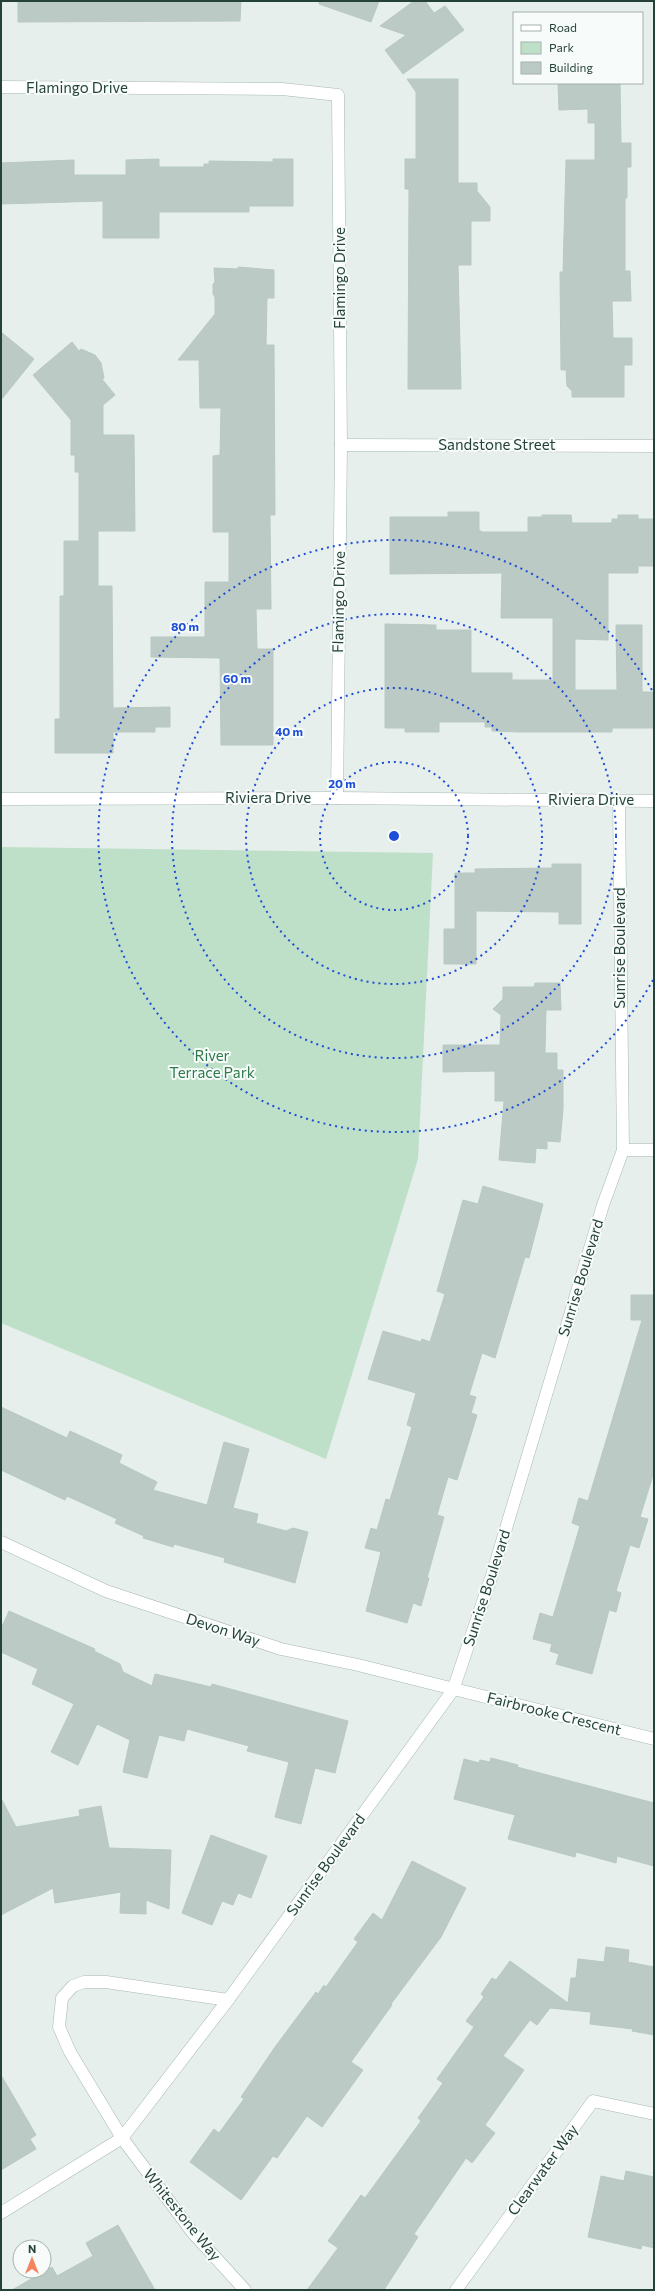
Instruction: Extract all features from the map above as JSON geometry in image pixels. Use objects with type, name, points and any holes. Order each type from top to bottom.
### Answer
[{"type":"street","name":"Flamingo Drive","points":[[1,87],[282,89],[338,95],[341,445],[337,798]]},
{"type":"street","name":"Sandstone Street","points":[[341,445],[654,446]]},
{"type":"street","name":"Riviera Drive","points":[[1,799],[337,798],[654,801]]},
{"type":"street","name":"Sunrise Boulevard","points":[[1,2213],[122,2138],[228,2000],[454,1690],[492,1575],[603,1205],[623,1150],[619,801]]},
{"type":"street","points":[[623,1150],[654,1150]]},
{"type":"street","name":"Devon Way","points":[[1,1542],[106,1591],[281,1649],[358,1665],[454,1690]]},
{"type":"street","name":"Fairbrooke Crescent","points":[[454,1690],[654,1739]]},
{"type":"street","name":"Whitestone Way","points":[[228,2000],[106,1982],[78,1984],[73,1986],[62,1998],[59,2027],[70,2052],[122,2138],[193,2233],[245,2290]]},
{"type":"street","name":"Clearwater Way","points":[[456,2290],[593,2101],[654,2114]]},
{"type":"green space","name":"River Terrace Park","points":[[1,847],[433,853],[418,1159],[326,1459],[1,1323]]},
{"type":"building","points":[[18,1],[241,1],[240,21],[18,22]]},
{"type":"building","points":[[319,1],[379,1],[371,22],[319,4]]},
{"type":"building","points":[[414,1],[425,1],[434,13],[445,6],[464,30],[403,74],[385,50],[406,35],[380,26]]},
{"type":"building","points":[[407,79],[458,79],[458,183],[477,183],[477,191],[490,207],[490,221],[471,221],[471,265],[458,265],[461,389],[408,389],[409,189],[405,189],[405,159],[416,159],[416,92]]},
{"type":"building","points":[[558,84],[620,84],[621,143],[631,143],[631,167],[627,167],[627,198],[625,198],[625,271],[630,271],[631,301],[612,301],[613,338],[632,338],[632,365],[624,365],[624,397],[572,397],[572,391],[567,386],[566,370],[561,370],[560,272],[563,272],[566,160],[595,160],[595,123],[588,123],[588,109],[559,110]]},
{"type":"building","points":[[159,159],[159,167],[204,167],[204,164],[209,164],[209,161],[273,162],[273,159],[293,159],[293,206],[249,206],[249,212],[159,212],[159,238],[103,238],[103,201],[1,204],[1,163],[74,160],[74,175],[126,175],[126,160]]},
{"type":"building","points":[[238,267],[274,270],[274,298],[267,298],[266,345],[274,345],[275,515],[270,515],[271,609],[256,609],[257,649],[273,649],[273,745],[221,745],[220,658],[151,657],[151,637],[205,637],[205,582],[229,582],[229,532],[213,532],[213,456],[220,455],[221,408],[200,408],[199,360],[178,360],[215,314],[215,297],[213,294],[213,284],[215,282],[214,268],[238,269]]},
{"type":"building","points":[[1,332],[34,359],[1,400]]},
{"type":"building","points":[[72,342],[79,351],[81,349],[95,355],[101,363],[104,378],[102,379],[115,395],[103,405],[103,435],[134,435],[135,531],[98,531],[98,586],[112,586],[113,708],[170,707],[170,727],[155,727],[155,732],[113,732],[113,753],[55,753],[55,719],[60,719],[60,596],[64,596],[64,541],[79,541],[79,472],[75,472],[75,455],[71,455],[71,420],[33,375]]},
{"type":"building","points":[[448,512],[479,512],[479,530],[482,532],[528,532],[528,517],[542,517],[542,515],[571,515],[572,523],[612,523],[612,519],[618,519],[618,515],[638,515],[638,519],[654,519],[654,566],[638,566],[638,573],[608,573],[608,640],[575,639],[575,690],[617,690],[616,625],[642,625],[642,692],[654,692],[654,728],[612,728],[612,732],[519,732],[492,731],[492,727],[485,727],[485,722],[439,722],[439,732],[405,732],[405,728],[385,728],[385,624],[436,625],[436,630],[471,630],[471,673],[512,673],[512,680],[553,680],[553,618],[501,618],[502,573],[390,574],[390,517],[448,517]]},
{"type":"building","points":[[552,864],[581,864],[581,924],[559,924],[559,912],[476,911],[476,964],[444,964],[444,929],[455,929],[455,873],[475,873],[475,869],[552,868]]},
{"type":"building","points":[[535,983],[560,983],[561,1010],[546,1010],[545,1053],[557,1053],[557,1070],[563,1070],[563,1109],[560,1142],[547,1141],[547,1149],[536,1148],[535,1163],[499,1160],[504,1101],[495,1101],[495,1071],[443,1072],[443,1045],[500,1045],[501,1015],[493,1009],[503,999],[503,987],[534,987]]},
{"type":"building","points":[[483,1186],[543,1204],[529,1258],[525,1257],[495,1358],[482,1353],[469,1395],[476,1397],[471,1413],[477,1415],[457,1480],[448,1477],[437,1515],[444,1517],[421,1606],[413,1603],[407,1623],[366,1611],[381,1552],[365,1548],[371,1528],[377,1530],[386,1499],[390,1500],[412,1427],[407,1425],[416,1393],[368,1379],[383,1331],[421,1342],[422,1339],[430,1342],[445,1294],[437,1291],[463,1200],[478,1204]]},
{"type":"building","points":[[631,1295],[654,1295],[654,1472],[640,1517],[648,1519],[639,1548],[630,1545],[616,1591],[621,1593],[616,1612],[609,1610],[592,1674],[556,1664],[559,1654],[550,1651],[552,1644],[533,1639],[540,1613],[553,1617],[580,1526],[572,1523],[579,1498],[588,1501],[642,1320],[631,1320]]},
{"type":"building","points":[[1,1407],[67,1438],[70,1431],[122,1455],[119,1463],[157,1482],[153,1490],[207,1505],[224,1442],[249,1449],[233,1508],[258,1514],[256,1523],[286,1531],[293,1528],[308,1532],[295,1583],[224,1562],[225,1558],[174,1544],[173,1547],[143,1538],[144,1536],[115,1523],[117,1519],[67,1496],[65,1500],[1,1470]]},
{"type":"building","points":[[9,1611],[95,1649],[94,1651],[120,1664],[123,1672],[152,1686],[155,1674],[211,1687],[212,1684],[348,1721],[335,1773],[315,1768],[301,1824],[275,1817],[289,1762],[247,1751],[249,1746],[187,1729],[184,1741],[159,1735],[147,1778],[123,1772],[130,1740],[97,1724],[78,1765],[51,1752],[74,1704],[32,1684],[38,1669],[1,1652],[1,1629]]},
{"type":"building","points":[[491,1758],[518,1765],[517,1767],[654,1803],[654,1866],[617,1856],[616,1863],[576,1852],[575,1857],[508,1839],[515,1815],[454,1799],[464,1759],[479,1763],[480,1760],[490,1762]]},
{"type":"building","points":[[1,1798],[16,1827],[80,1816],[79,1810],[101,1806],[109,1848],[171,1850],[169,1909],[146,1900],[146,1914],[120,1913],[121,1892],[55,1903],[53,1888],[1,1915]]},
{"type":"building","points":[[211,1835],[267,1856],[251,1898],[238,1893],[233,1905],[222,1901],[212,1925],[182,1913]]},
{"type":"building","points":[[412,1861],[466,1888],[441,1937],[391,2004],[392,2005],[351,2062],[363,2070],[322,2127],[307,2116],[277,2158],[273,2156],[241,2200],[190,2162],[214,2129],[219,2133],[244,2099],[241,2097],[275,2047],[316,1992],[318,1994],[324,1985],[326,1987],[358,1942],[354,1939],[373,1913],[382,1920]]},
{"type":"building","points":[[606,1947],[629,1950],[628,1962],[654,1967],[654,2035],[632,2031],[633,2029],[590,2024],[591,2012],[550,2008],[537,2025],[530,2020],[503,2056],[524,2070],[485,2125],[495,2133],[472,2163],[466,2158],[414,2234],[418,2237],[384,2290],[307,2290],[338,2248],[328,2241],[361,2195],[365,2198],[421,2121],[418,2118],[443,2083],[437,2079],[474,2027],[466,2021],[484,1997],[481,1994],[492,1978],[496,1980],[510,1961],[568,2003],[571,1978],[576,1978],[578,1959],[604,1962]]},
{"type":"building","points":[[1,2075],[36,2135],[30,2139],[36,2149],[1,2170]]},
{"type":"building","points":[[626,2171],[654,2177],[654,2248],[642,2245],[641,2249],[588,2237],[601,2176],[624,2181]]},
{"type":"building","points":[[118,2225],[155,2290],[12,2290],[31,2279],[52,2279],[52,2267],[57,2276],[93,2256],[86,2243]]}]
